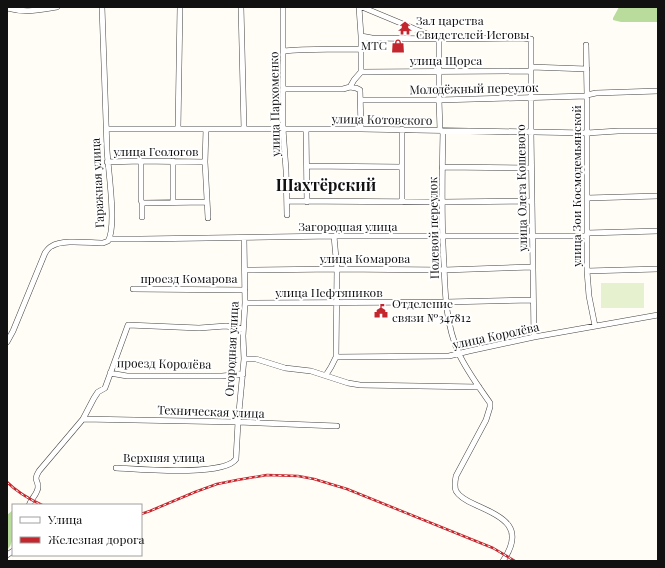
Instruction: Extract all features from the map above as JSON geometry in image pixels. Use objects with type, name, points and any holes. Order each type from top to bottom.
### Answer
[{"type":"street","points":[[7,8],[22,11],[57,7]]},
{"type":"street","name":"Гаражная улица","points":[[7,342],[13,331],[45,252],[52,246],[61,243],[103,243],[109,239],[111,230],[111,205],[107,162],[102,7]]},
{"type":"street","points":[[178,128],[180,7]]},
{"type":"street","points":[[241,7],[244,129]]},
{"type":"street","name":"улица Пархоменко","points":[[283,7],[284,129],[287,216]]},
{"type":"street","points":[[350,87],[361,72],[359,7]]},
{"type":"street","points":[[362,7],[439,39]]},
{"type":"street","points":[[361,36],[372,38],[439,39]]},
{"type":"street","name":"улица Олега Кошевого","points":[[439,39],[531,39],[530,132],[534,337]]},
{"type":"street","name":"Полевой переулок","points":[[439,39],[442,237],[446,302],[450,327],[459,353],[471,375],[490,403],[486,420],[456,476],[455,486],[460,496],[500,517],[512,530],[513,538],[503,561]]},
{"type":"street","name":"улица Зои Космодемьянской","points":[[586,45],[587,271],[589,296],[595,326]]},
{"type":"street","points":[[284,51],[300,49],[361,49]]},
{"type":"street","name":"улица Щорса","points":[[361,72],[587,69]]},
{"type":"street","points":[[284,89],[343,89],[350,87],[360,90],[361,129]]},
{"type":"street","name":"Молодёжный переулок","points":[[361,100],[531,98],[587,96],[596,93],[658,91]]},
{"type":"street","name":"улица Котовского","points":[[106,129],[361,129],[587,133],[658,131]]},
{"type":"street","points":[[206,129],[205,162],[208,218]]},
{"type":"street","points":[[306,129],[307,202]]},
{"type":"street","points":[[402,130],[402,202]]},
{"type":"street","points":[[141,161],[142,217]]},
{"type":"street","name":"улица Геологов","points":[[107,162],[205,162]]},
{"type":"street","points":[[173,162],[173,202]]},
{"type":"street","points":[[307,166],[402,167]]},
{"type":"street","points":[[442,167],[531,168]]},
{"type":"street","points":[[587,198],[658,196]]},
{"type":"street","points":[[287,202],[532,201]]},
{"type":"street","points":[[142,203],[207,202]]},
{"type":"street","name":"Загородная улица","points":[[109,239],[334,236],[532,236],[658,231]]},
{"type":"street","points":[[326,375],[336,356],[336,269],[334,236]]},
{"type":"street","name":"Огородная улица","points":[[234,461],[237,455],[238,422],[244,359],[244,238]]},
{"type":"street","name":"улица Комарова","points":[[245,270],[444,270],[533,267]]},
{"type":"street","points":[[587,271],[658,269]]},
{"type":"street","name":"проезд Комарова","points":[[133,289],[245,290]]},
{"type":"street","name":"улица Нефтяников","points":[[245,303],[533,300]]},
{"type":"street","name":"улица Королёва","points":[[336,356],[445,356],[534,337],[658,315]]},
{"type":"street","points":[[30,504],[37,492],[38,488],[36,476],[39,471],[83,419],[98,392],[105,388],[128,325],[199,328],[226,326],[243,329]]},
{"type":"street","points":[[244,359],[256,359],[285,368],[311,371],[348,383],[360,385],[479,387]]},
{"type":"street","name":"проезд Королёва","points":[[110,373],[127,376],[222,376],[243,374]]},
{"type":"street","name":"Техническая улица","points":[[83,419],[238,422],[337,426]]},
{"type":"street","name":"Верхняя улица","points":[[116,468],[188,471],[226,465],[234,461]]},
{"type":"green space","points":[[619,7],[658,7],[658,22],[621,22],[613,20]]},
{"type":"green space","points":[[601,283],[644,283],[644,308],[601,308]]},
{"type":"green space","points":[[12,511],[12,542],[7,550],[7,515]]},
{"type":"railway","points":[[142,514],[217,484],[267,475],[298,476],[314,479],[347,489],[493,548],[515,561]]},
{"type":"railway","points":[[7,482],[23,495],[40,504]]},
{"type":"place","name":"Зал царства Свидетелей Иеговы","points":[[405,28]]},
{"type":"place","name":"МТС","points":[[398,46]]},
{"type":"place","name":"Отделение связи №347812","points":[[381,311]]},
{"type":"district","name":"Шахтёрский","points":[[326,185]]}]
